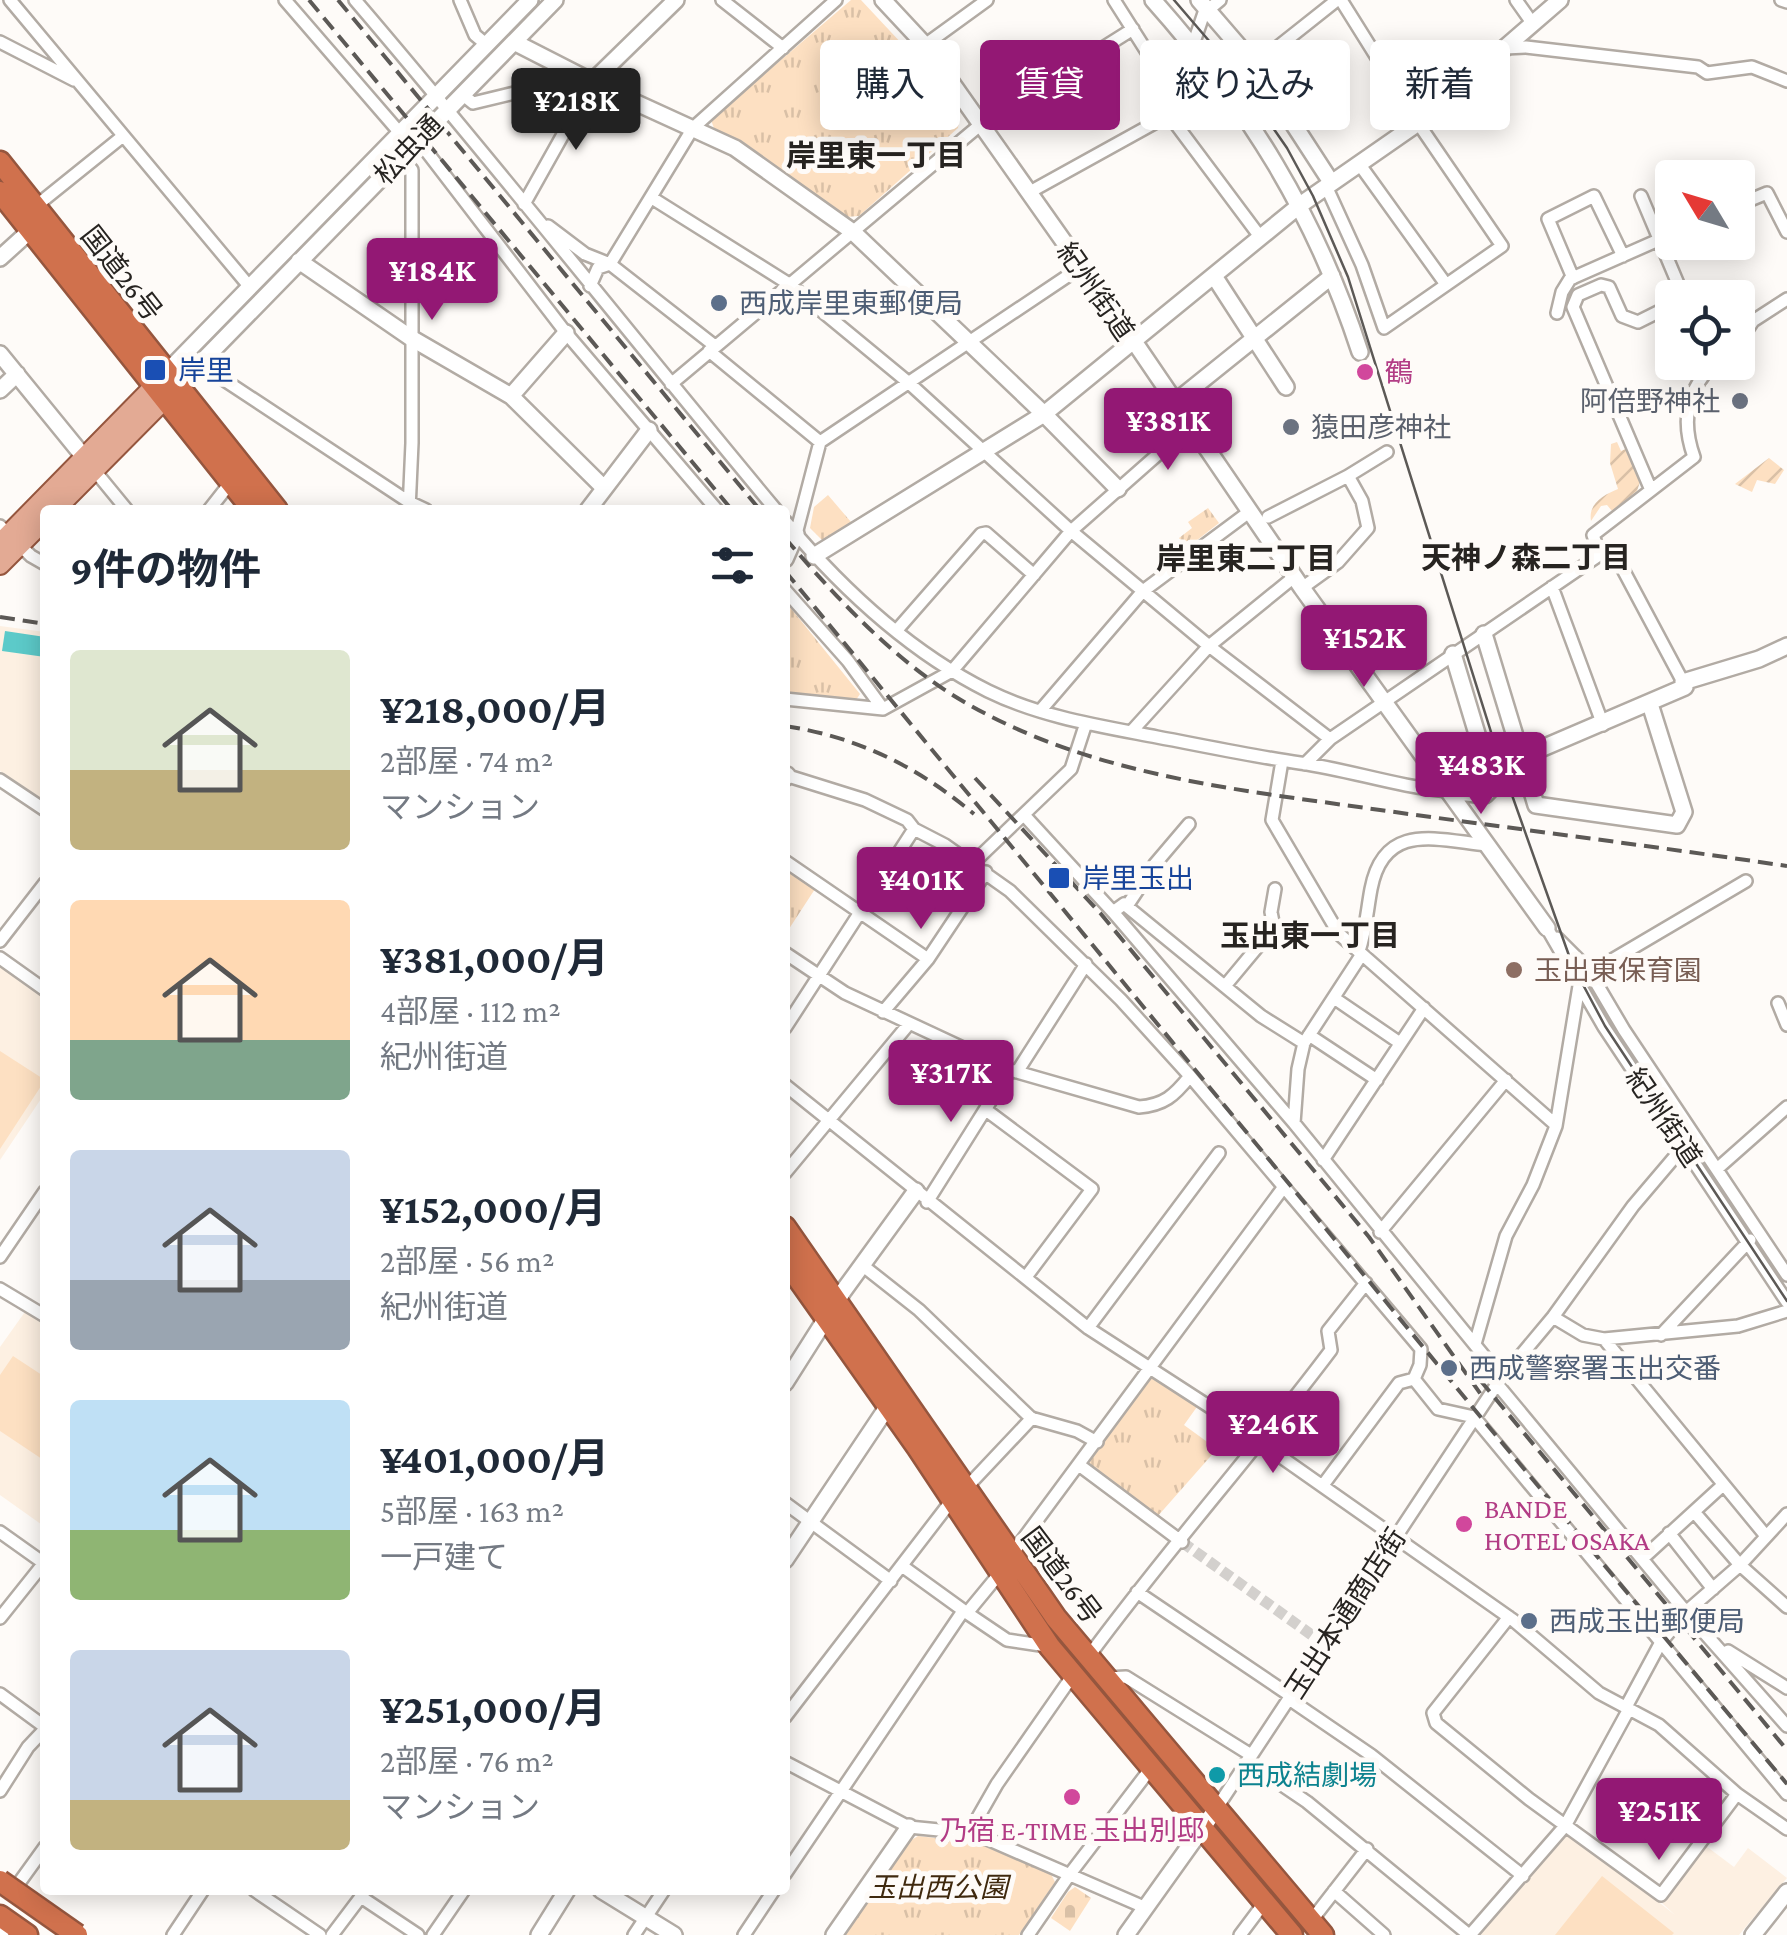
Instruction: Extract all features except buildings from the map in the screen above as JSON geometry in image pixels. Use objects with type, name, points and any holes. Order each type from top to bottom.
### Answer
[{"type":"highway","name":"国道26号","points":[[0,162],[36,206],[249,505]]},
{"type":"highway","name":"国道26号","points":[[0,192],[273,505]]},
{"type":"highway","name":"国道26号","points":[[790,1236],[888,1406],[1012,1554],[1056,1618],[1317,1928]]},
{"type":"highway","name":"国道26号","points":[[790,1265],[831,1310],[959,1494],[1000,1573],[1050,1647],[1292,1935]]},
{"type":"highway","points":[[9,1882],[77,1935]]},
{"type":"highway","points":[[0,1901],[53,1935]]},
{"type":"highway","points":[[0,1916],[28,1935]]},
{"type":"main road","points":[[43,505],[166,386]]},
{"type":"main road","points":[[59,505],[89,464]]},
{"type":"main road","points":[[0,565],[7,537],[40,508]]},
{"type":"main road","points":[[7,537],[40,522]]},
{"type":"street","points":[[10,0],[249,286]]},
{"type":"street","points":[[284,0],[400,133],[416,139],[566,333],[713,505]]},
{"type":"street","points":[[355,0],[772,505]]},
{"type":"street","points":[[460,0],[475,35],[487,45]]},
{"type":"street","name":"松虫通","points":[[166,386],[200,364],[400,156],[487,45],[530,0]]},
{"type":"street","name":"松虫通","points":[[166,386],[249,286],[400,133],[442,102],[462,94],[555,0]]},
{"type":"street","points":[[528,210],[589,79],[676,0]]},
{"type":"street","points":[[722,0],[783,48]]},
{"type":"street","points":[[590,286],[598,268],[610,264],[693,128],[836,0]]},
{"type":"street","name":"紀州街道","points":[[883,0],[920,40]]},
{"type":"street","points":[[932,40],[987,0]]},
{"type":"street","points":[[1114,0],[1140,40]]},
{"type":"street","points":[[1153,0],[1189,40]]},
{"type":"street","points":[[1289,40],[1339,0],[1370,48]]},
{"type":"street","points":[[1516,0],[1533,24]]},
{"type":"street","points":[[1510,44],[1560,0]]},
{"type":"street","points":[[1195,40],[1208,4]]},
{"type":"street","points":[[1208,4],[1236,40]]},
{"type":"street","points":[[1115,40],[1133,29]]},
{"type":"street","points":[[0,42],[78,82]]},
{"type":"street","points":[[514,42],[735,148],[853,232],[1118,490]]},
{"type":"street","points":[[1510,48],[1698,68],[1707,73],[1752,67],[1787,80]]},
{"type":"street","points":[[462,94],[474,104],[589,79]]},
{"type":"street","name":"紀州街道","points":[[960,96],[980,125]]},
{"type":"street","points":[[671,384],[980,125]]},
{"type":"street","name":"紀州街道","points":[[984,130],[1298,583],[1547,928],[1579,986],[1787,1302]]},
{"type":"street","points":[[1028,193],[1143,130]]},
{"type":"street","points":[[1179,130],[1260,238]]},
{"type":"street","points":[[1255,130],[1300,205],[1360,352]]},
{"type":"street","points":[[1295,130],[1328,184],[1384,328],[1502,246],[1423,130]]},
{"type":"street","points":[[814,556],[1044,414],[1300,205],[1408,130]]},
{"type":"street","points":[[36,206],[123,136]]},
{"type":"street","points":[[400,156],[412,170],[409,505]]},
{"type":"street","points":[[1360,165],[1444,283]]},
{"type":"street","points":[[1755,198],[1766,193],[1787,232]]},
{"type":"street","points":[[1573,278],[1548,219],[1594,196],[1623,256]]},
{"type":"street","points":[[1641,196],[1655,219]]},
{"type":"street","points":[[652,198],[790,284],[909,383],[1071,531],[1208,646],[1330,739]]},
{"type":"street","points":[[1773,205],[1787,199]]},
{"type":"street","points":[[528,210],[585,254],[610,264],[820,442]]},
{"type":"street","points":[[0,258],[31,230]]},
{"type":"street","points":[[1557,313],[1562,292],[1573,278],[1655,242]]},
{"type":"street","points":[[299,261],[411,338],[511,396],[604,488]]},
{"type":"street","points":[[1081,267],[820,442],[790,527],[857,601],[952,671],[1040,711],[1428,792],[1485,795],[1492,786],[1489,772],[1453,654]]},
{"type":"street","points":[[1214,276],[1286,387]]},
{"type":"street","points":[[1174,404],[1332,276]]},
{"type":"street","points":[[1652,490],[1573,307],[1578,295],[1601,285],[1609,287],[1622,316],[1638,322],[1655,314]]},
{"type":"street","points":[[1755,320],[1787,299]]},
{"type":"street","points":[[511,396],[566,333]]},
{"type":"street","points":[[0,354],[123,505]]},
{"type":"street","points":[[200,364],[408,505]]},
{"type":"street","points":[[0,390],[17,374]]},
{"type":"street","points":[[1600,555],[1592,535],[1694,458],[1686,437],[1686,415],[1700,380]]},
{"type":"street","points":[[790,700],[883,709],[952,671],[1071,531],[1190,426]]},
{"type":"street","points":[[592,505],[649,430]]},
{"type":"street","points":[[1268,518],[1387,452]]},
{"type":"street","points":[[1132,732],[1208,646],[1298,583],[1338,562],[1368,528],[1362,501],[1348,476]]},
{"type":"street","points":[[213,505],[231,482]]},
{"type":"street","points":[[1040,711],[1143,591],[1249,512]]},
{"type":"street","points":[[897,630],[981,534],[986,533],[1034,575]]},
{"type":"street","points":[[7,537],[40,560]]},
{"type":"street","points":[[1305,764],[1330,739],[1611,547],[1685,687],[1489,772]]},
{"type":"street","points":[[1552,588],[1603,724]]},
{"type":"street","points":[[790,596],[848,661],[883,709]]},
{"type":"street","points":[[1484,634],[1536,804],[1677,824],[1684,812],[1650,704]]},
{"type":"street","points":[[1683,682],[1759,659],[1787,646]]},
{"type":"street","points":[[972,864],[1070,770],[1086,723]]},
{"type":"street","points":[[1282,761],[1272,820],[1340,934],[1556,1125]]},
{"type":"street","points":[[790,777],[866,800],[907,820],[914,829],[1010,890],[1086,964],[1190,1076],[1420,1349],[1420,1366],[1414,1378],[1398,1384],[1323,1485]]},
{"type":"street","points":[[0,780],[40,807]]},
{"type":"street","points":[[1024,815],[1294,1123],[1686,1612],[1787,1726]]},
{"type":"street","points":[[1126,906],[1154,864],[1189,824]]},
{"type":"street","points":[[790,1021],[914,829]]},
{"type":"street","points":[[1294,1123],[1298,1070],[1307,1039],[1360,952],[1380,862],[1412,838],[1487,844]]},
{"type":"street","points":[[790,864],[928,958]]},
{"type":"street","points":[[883,1012],[928,958],[986,872]]},
{"type":"street","points":[[1590,973],[1746,882]]},
{"type":"street","points":[[0,941],[40,889]]},
{"type":"street","points":[[1225,986],[1274,927],[1271,912],[1275,890]]},
{"type":"street","points":[[1113,912],[1124,904],[1261,1016],[1377,1080]]},
{"type":"street","name":"紀州街道","points":[[1547,928],[1590,973],[1787,1275]]},
{"type":"street","points":[[790,956],[908,1025],[1013,1071],[1139,1108],[1159,1106],[1190,1076]]},
{"type":"street","points":[[0,958],[40,986]]},
{"type":"street","points":[[790,1375],[862,1265],[921,1197],[986,1110],[1086,964]]},
{"type":"street","points":[[1474,1344],[1506,1236],[1533,1185],[1556,1125],[1579,986]]},
{"type":"street","points":[[1334,998],[1400,1043]]},
{"type":"street","points":[[1778,1003],[1787,1025]]},
{"type":"street","points":[[1322,1160],[1424,1008]]},
{"type":"street","points":[[790,1167],[908,1025]]},
{"type":"street","points":[[1380,1232],[1506,1080]]},
{"type":"street","points":[[790,1090],[1088,1328],[1150,1366],[1509,1617],[1598,1693],[1659,1725],[1737,1794],[1787,1830]]},
{"type":"street","points":[[1717,1170],[1787,1107]]},
{"type":"street","points":[[986,1110],[1092,1189],[1026,1278]]},
{"type":"street","name":"玉出本通商店街","points":[[1216,1808],[1499,1381],[1552,1317],[1632,1206],[1684,1146],[1696,1138]]},
{"type":"street","points":[[1088,1328],[1219,1153]]},
{"type":"street","points":[[1012,1554],[1283,1188]]},
{"type":"street","points":[[0,1257],[40,1199]]},
{"type":"street","points":[[1660,1335],[1758,1231]]},
{"type":"street","points":[[862,1265],[919,1310],[1032,1418],[1077,1431],[1096,1442]]},
{"type":"street","points":[[1089,1656],[1137,1592],[1262,1443],[1331,1350],[1328,1332],[1366,1283]]},
{"type":"street","points":[[0,1288],[40,1313]]},
{"type":"street","points":[[1552,1317],[1583,1336],[1604,1340],[1738,1326],[1787,1312]]},
{"type":"street","points":[[1604,1340],[1766,1536]]},
{"type":"street","points":[[1414,1378],[1438,1409],[1474,1417],[1787,1794]]},
{"type":"street","points":[[790,1552],[888,1406]]},
{"type":"street","points":[[790,1711],[959,1494],[1032,1418]]},
{"type":"street","points":[[1079,1465],[1180,1541]]},
{"type":"street","points":[[1642,1558],[1724,1485]]},
{"type":"street","points":[[790,1508],[891,1581]]},
{"type":"street","points":[[1695,1512],[1740,1564],[1787,1607]]},
{"type":"street","points":[[1107,1678],[1126,1676],[1249,1758],[1470,1935],[1566,1826],[1661,1642],[1686,1612],[1740,1564],[1787,1514]]},
{"type":"street","points":[[0,1532],[40,1560]]},
{"type":"street","points":[[1669,1533],[1714,1589]]},
{"type":"street","points":[[902,1566],[1007,1640],[1050,1647]]},
{"type":"street","points":[[0,1618],[40,1568]]},
{"type":"street","points":[[790,1866],[965,1612],[1000,1573]]},
{"type":"street","points":[[1137,1592],[1371,1755],[1524,1876]]},
{"type":"street","points":[[1509,1617],[1433,1713],[1436,1722],[1566,1826],[1660,1896],[1737,1794]]},
{"type":"street","points":[[1712,1640],[1787,1688]]},
{"type":"street","points":[[970,1833],[997,1784],[1073,1675]]},
{"type":"street","points":[[0,1694],[40,1724]]},
{"type":"street","points":[[0,1791],[40,1734]]},
{"type":"street","points":[[31,1744],[40,1747]]},
{"type":"street","points":[[790,1765],[909,1827],[970,1833],[1144,1907]]},
{"type":"street","points":[[1028,1935],[1151,1768]]},
{"type":"street","points":[[1126,1935],[1216,1808]]},
{"type":"street","points":[[834,1935],[909,1827]]},
{"type":"street","points":[[1317,1928],[1334,1892],[1367,1850]]},
{"type":"street","points":[[0,1901],[9,1882],[40,1851]]},
{"type":"street","points":[[0,1870],[9,1882],[91,1935]]},
{"type":"street","points":[[1334,1892],[1384,1935]]},
{"type":"street","points":[[1752,1935],[1787,1892]]},
{"type":"street","points":[[173,1935],[200,1895]]},
{"type":"street","points":[[261,1895],[320,1935]]},
{"type":"street","points":[[332,1935],[362,1895]]},
{"type":"street","points":[[364,1895],[418,1935]]},
{"type":"street","points":[[433,1935],[461,1895]]},
{"type":"street","points":[[538,1935],[564,1895]]},
{"type":"street","points":[[609,1895],[674,1935]]},
{"type":"street","points":[[634,1935],[661,1895]]},
{"type":"street","points":[[744,1935],[771,1895]]},
{"type":"street","points":[[1240,1935],[1264,1902]]},
{"type":"shaded area","points":[[0,626],[40,631],[40,799],[0,771]]},
{"type":"shaded area","points":[[0,967],[40,993],[40,1100],[0,1160]]},
{"type":"shaded area","points":[[27,1309],[40,1319],[40,1523],[0,1495],[0,1347]]},
{"type":"shaded area","points":[[1569,1831],[1675,1915],[1662,1903],[1706,1846],[1734,1867],[1748,1848],[1787,1878],[1739,1935],[1480,1935],[1563,1833]]},
{"type":"green space","points":[[851,0],[861,0],[898,40],[820,40],[820,130],[956,130],[859,216],[846,217],[742,141],[715,131],[711,120]]},
{"type":"green space","points":[[1617,442],[1621,451],[1630,447],[1641,479],[1637,491],[1612,511],[1607,505],[1601,506],[1591,521],[1595,505],[1618,489],[1610,463],[1611,444]]},
{"type":"green space","points":[[1769,458],[1784,470],[1775,484],[1757,480],[1752,492],[1735,484]]},
{"type":"green space","points":[[828,495],[851,522],[822,540],[810,528],[814,507]]},
{"type":"green space","points":[[1208,508],[1219,523],[1187,548],[1179,538],[1192,528],[1188,522]]},
{"type":"green space","points":[[790,607],[860,694],[856,700],[790,693]]},
{"type":"green space","points":[[790,871],[815,889],[790,927]]},
{"type":"green space","points":[[0,1051],[40,1077],[40,1088],[0,1149]]},
{"type":"green space","points":[[13,1356],[40,1374],[40,1458],[0,1431],[0,1375]]},
{"type":"green space","points":[[1154,1374],[1199,1404],[1184,1425],[1217,1449],[1157,1517],[1084,1462],[1149,1375]]},
{"type":"green space","name":"玉出西公園","points":[[918,1836],[977,1843],[1051,1874],[1055,1882],[1019,1935],[845,1935],[910,1841]]},
{"type":"green space","points":[[1602,1876],[1674,1933],[1555,1935]]},
{"type":"green space","points":[[1075,1887],[1091,1898],[1070,1931],[1051,1918]]},
{"type":"water","points":[[5,631],[40,636],[40,656],[2,651]]},
{"type":"tunnel","points":[[1182,1542],[1320,1641]]},
{"type":"tram line","points":[[1174,0],[1228,63],[1287,148],[1348,277],[1502,767],[1572,964],[1605,1026],[1787,1301]]},
{"type":"railway","points":[[309,0],[728,505]]},
{"type":"railway","points":[[338,0],[756,505]]},
{"type":"railway","points":[[790,544],[862,622],[951,694],[1001,721],[1105,761],[1269,794],[1787,866]]},
{"type":"railway","points":[[790,577],[1787,1784]]},
{"type":"railway","points":[[0,617],[40,623]]},
{"type":"railway","points":[[790,727],[837,738],[886,756],[931,782],[974,814]]},
{"type":"railway","points":[[975,778],[1101,914],[1369,1237],[1482,1396]]},
{"type":"railway","points":[[1480,1380],[1787,1750]]},
{"type":"place","name":"西成岸里東郵便局","points":[[719,303]]},
{"type":"place","name":"岸里","points":[[155,370]]},
{"type":"place","name":"鶴","points":[[1365,372]]},
{"type":"place","name":"阿倍野神社","points":[[1740,401]]},
{"type":"place","name":"猿田彦神社","points":[[1291,427]]},
{"type":"place","name":"岸里玉出","points":[[1059,878]]},
{"type":"place","name":"玉出東保育園","points":[[1514,970]]},
{"type":"place","name":"西成警察署玉出交番","points":[[1449,1368]]},
{"type":"place","name":"BANDE HOTEL OSAKA","points":[[1464,1524]]},
{"type":"place","name":"西成玉出郵便局","points":[[1529,1621]]},
{"type":"place","name":"西成結劇場","points":[[1217,1775]]},
{"type":"place","name":"乃宿 E-TIME 玉出別邸","points":[[1072,1797]]},
{"type":"district","name":"岸里東一丁目","points":[[876,156]]},
{"type":"district","name":"天神ノ森二丁目","points":[[1526,558]]},
{"type":"district","name":"岸里東二丁目","points":[[1246,559]]},
{"type":"district","name":"玉出東一丁目","points":[[1310,936]]}]
